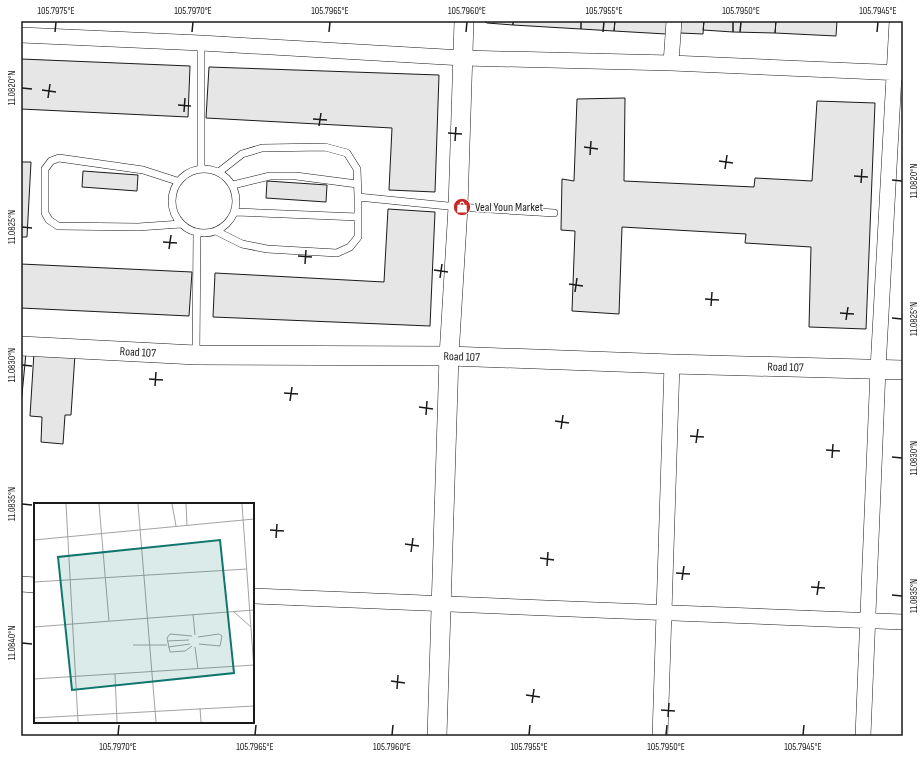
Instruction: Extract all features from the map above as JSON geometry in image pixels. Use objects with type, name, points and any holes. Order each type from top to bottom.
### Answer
[{"type":"street","points":[[437,736],[449,356],[458,207],[464,21]]},
{"type":"street","points":[[671,63],[674,21]]},
{"type":"street","points":[[862,736],[878,369],[899,73],[897,21]]},
{"type":"street","points":[[21,35],[201,43],[463,58],[671,63],[899,73]]},
{"type":"street","name":"Road 107","points":[[21,346],[196,355],[449,356],[903,370]]},
{"type":"street","points":[[660,736],[672,364]]},
{"type":"street","points":[[21,584],[34,585]]},
{"type":"street","points":[[254,596],[440,605],[665,612],[903,622]]},
{"type":"lane","points":[[201,43],[201,168]]},
{"type":"lane","points":[[216,231],[242,244],[266,249],[337,253],[350,247],[358,237],[357,169],[347,152],[325,147],[262,148],[242,154],[219,172]]},
{"type":"lane","points":[[177,181],[143,170],[59,158],[51,161],[45,169],[45,213],[49,220],[58,226],[138,227],[181,224]]},
{"type":"lane","points":[[201,168],[219,172],[232,185],[236,198],[235,212],[224,226],[216,231],[197,232],[181,224],[175,216],[172,208],[173,189],[177,181],[184,174],[201,168]]},
{"type":"lane","points":[[232,185],[270,176],[296,176],[357,184]]},
{"type":"lane","points":[[358,197],[458,207],[554,213]]},
{"type":"lane","points":[[235,212],[358,217]]},
{"type":"lane","points":[[196,355],[197,232]]},
{"type":"building","points":[[484,21],[513,21],[513,25],[487,23]]},
{"type":"building","points":[[513,21],[581,21],[581,29],[513,25]]},
{"type":"building","points":[[581,21],[615,21],[614,31],[581,29]]},
{"type":"building","points":[[615,21],[667,21],[666,34],[614,31]]},
{"type":"building","points":[[681,21],[704,21],[703,34],[680,33]]},
{"type":"building","points":[[704,21],[733,21],[733,32],[703,30]]},
{"type":"building","points":[[733,21],[776,21],[775,33],[733,32]]},
{"type":"building","points":[[776,21],[837,21],[836,36],[775,33]]},
{"type":"building","points":[[21,59],[190,66],[188,117],[21,109]]},
{"type":"building","points":[[209,67],[439,75],[435,192],[389,190],[392,128],[206,118]]},
{"type":"building","points":[[625,98],[624,181],[754,187],[755,178],[812,181],[817,101],[875,103],[866,329],[809,327],[811,247],[745,243],[746,234],[622,227],[619,314],[572,311],[575,231],[561,230],[562,179],[574,181],[577,99]]},
{"type":"building","points":[[21,162],[31,162],[27,237],[21,237]]},
{"type":"building","points":[[83,171],[138,175],[137,191],[82,187]]},
{"type":"building","points":[[267,181],[327,185],[326,202],[266,198]]},
{"type":"building","points":[[388,209],[435,212],[430,326],[213,317],[215,273],[384,282]]},
{"type":"building","points":[[21,264],[192,272],[189,316],[21,308]]},
{"type":"building","points":[[21,352],[26,353],[21,405]]},
{"type":"building","points":[[34,352],[75,354],[71,415],[65,415],[63,444],[41,442],[42,417],[30,416]]},
{"type":"place","name":"Veal Youn Market","points":[[462,207]]}]
